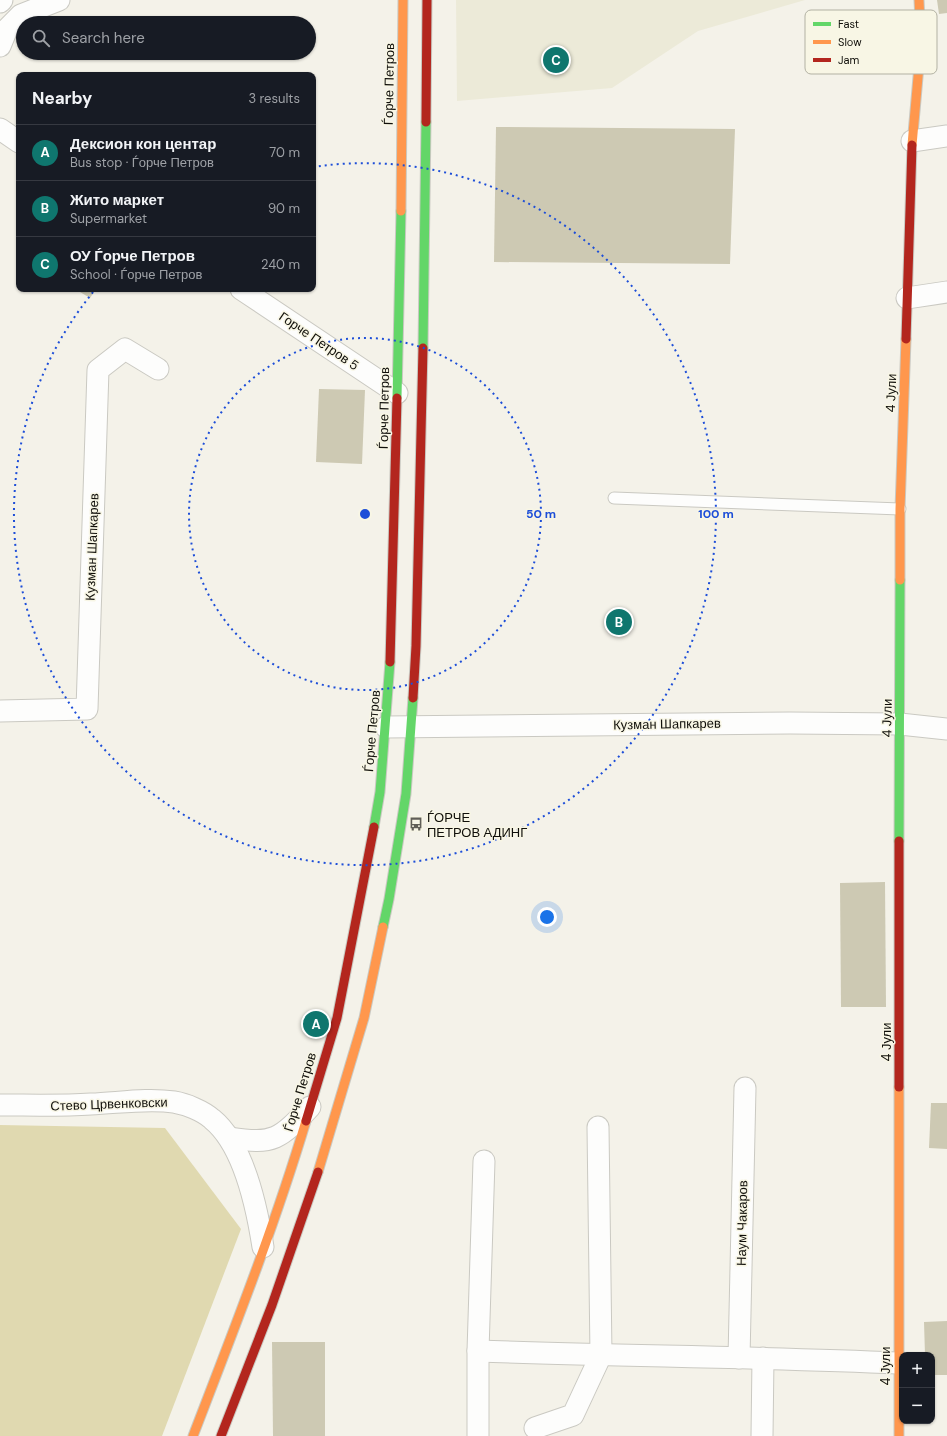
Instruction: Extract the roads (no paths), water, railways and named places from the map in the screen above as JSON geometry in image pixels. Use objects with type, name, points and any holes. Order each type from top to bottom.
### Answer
[{"type":"street","points":[[20,16],[58,0]]},
{"type":"street","name":"Ѓорче Петров","points":[[193,1436],[238,1320],[296,1154],[336,1018],[362,896],[380,792],[392,646],[401,213],[403,0]]},
{"type":"street","points":[[221,1436],[272,1305],[324,1155],[364,1018],[389,899],[405,802],[416,646],[426,203],[427,0]]},
{"type":"street","name":"4 Јули","points":[[919,0],[919,10]]},
{"type":"street","points":[[0,46],[7,29],[16,20]]},
{"type":"street","name":"4 Јули","points":[[899,1436],[900,509],[912,140],[918,74]]},
{"type":"street","points":[[0,129],[16,140]]},
{"type":"street","points":[[912,140],[947,136]]},
{"type":"street","name":"Горче Петров 5","points":[[246,292],[397,393]]},
{"type":"street","points":[[907,298],[947,292]]},
{"type":"street","name":"Кузман Шапкарев","points":[[0,711],[87,709],[98,370],[125,349],[158,368]]},
{"type":"street","name":"Кузман Шапкарев","points":[[386,727],[790,723],[900,724],[947,728]]},
{"type":"street","name":"Наум Чакаров","points":[[738,1358],[745,1088]]},
{"type":"street","name":"Стево Црвенковски","points":[[0,1105],[72,1105],[153,1101],[175,1102],[194,1108],[212,1119],[230,1138],[245,1174],[257,1210],[263,1247]]},
{"type":"street","points":[[230,1138],[254,1142],[271,1140],[288,1130],[310,1107]]},
{"type":"street","points":[[535,1428],[573,1416],[601,1355],[598,1127]]},
{"type":"street","points":[[478,1436],[478,1351],[484,1161]]},
{"type":"street","points":[[478,1351],[898,1362]]},
{"type":"street","points":[[762,1436],[763,1358]]},
{"type":"lane","points":[[614,498],[900,509]]},
{"type":"place","name":"ОУ Ѓорче Петров","points":[[556,60]]},
{"type":"place","name":"Жито маркет","points":[[619,622]]},
{"type":"place","name":"ЃОРЧЕ ПЕТРОВ АДИНГ","points":[[416,824]]},
{"type":"place","name":"Дексион кон центар","points":[[316,1024]]}]
